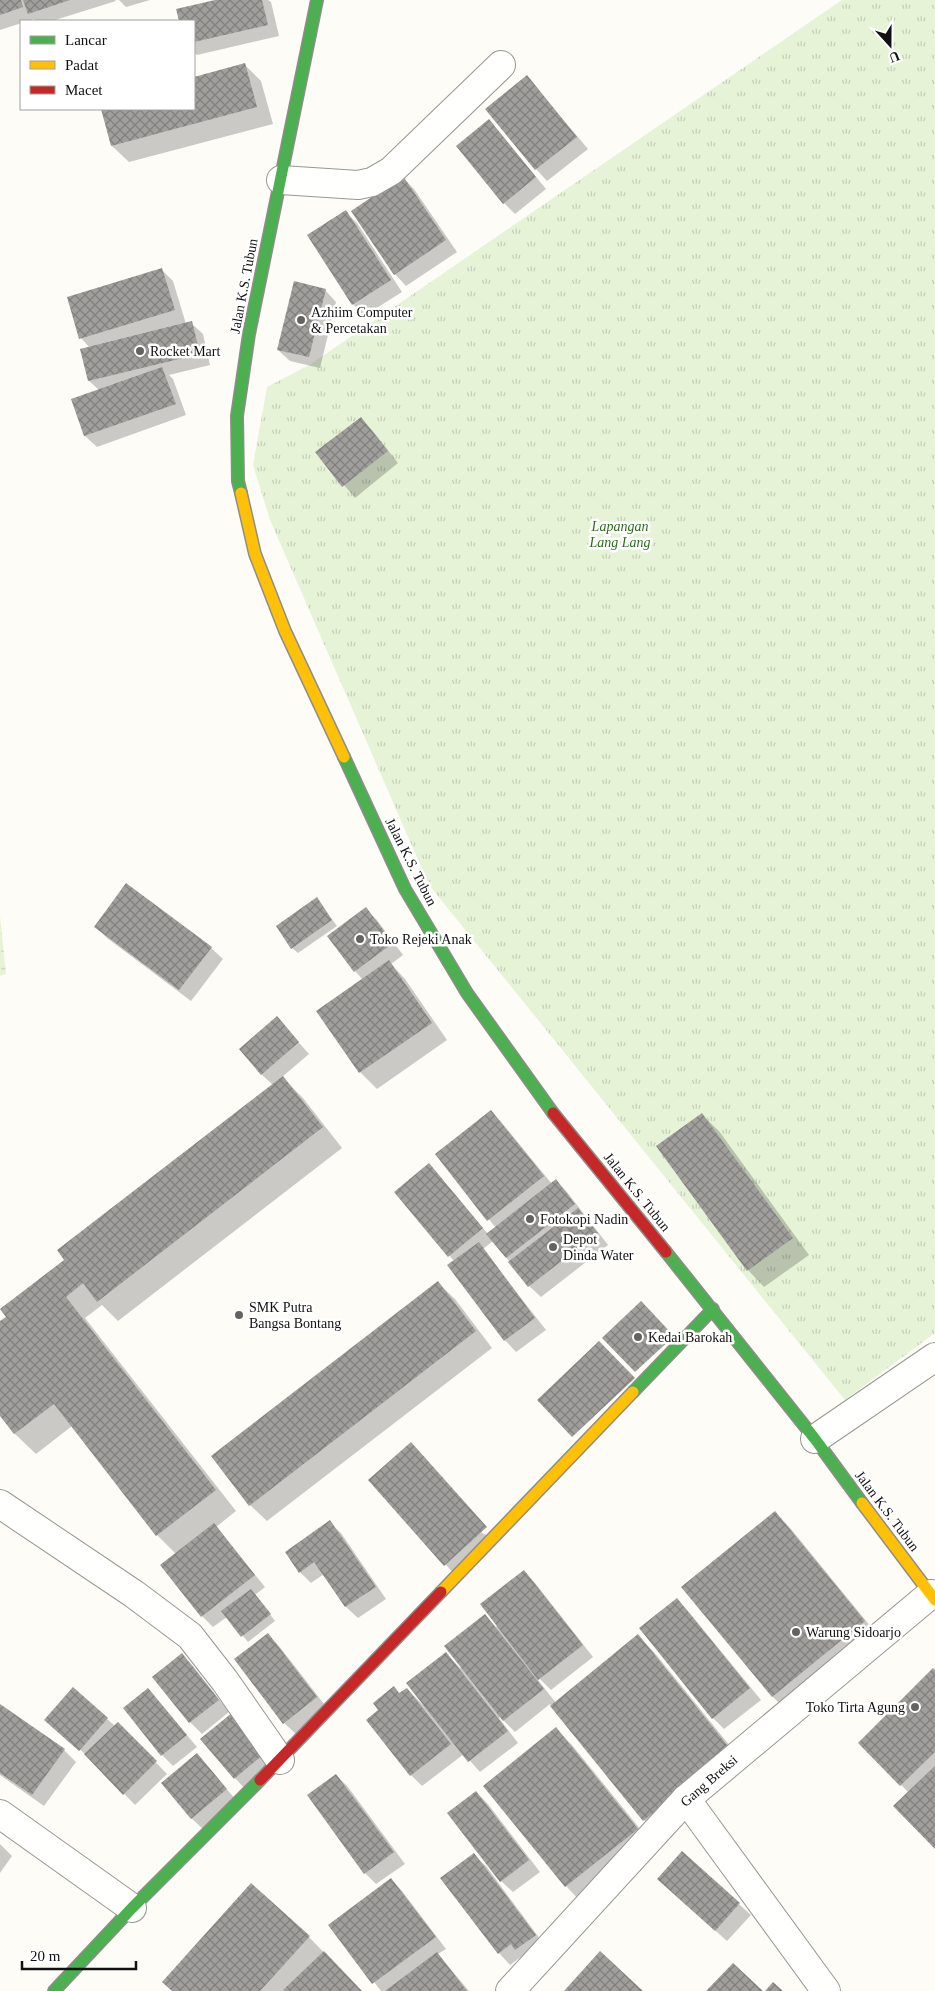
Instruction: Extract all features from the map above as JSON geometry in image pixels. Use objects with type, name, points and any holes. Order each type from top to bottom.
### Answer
[{"type":"street","name":"Jalan K.S. Tubun","points":[[318,0],[249,334],[237,416],[238,481],[254,554],[285,631],[405,889],[467,993],[542,1098],[713,1309],[815,1439],[933,1597]]},
{"type":"street","points":[[281,180],[358,185],[381,178],[391,171],[501,65]]},
{"type":"street","points":[[54,1991],[132,1908],[280,1760],[713,1309]]},
{"type":"street","points":[[815,1439],[935,1357]]},
{"type":"street","points":[[0,1504],[134,1594],[190,1636],[225,1681],[280,1760]]},
{"type":"street","name":"Gang Breksi","points":[[510,1991],[686,1799],[933,1597]]},
{"type":"street","points":[[686,1799],[826,1991]]},
{"type":"street","points":[[0,1814],[132,1908]]},
{"type":"green space","name":"Lapangan Lang Lang","points":[[842,0],[935,0],[935,1333],[845,1400],[429,885],[270,520],[253,465],[267,387],[311,364]]},
{"type":"green space","points":[[0,916],[6,974],[0,976]]},
{"type":"building","points":[[0,0],[21,0],[23,7],[0,15]]},
{"type":"building","points":[[23,0],[70,0],[28,14]]},
{"type":"building","points":[[215,0],[262,0],[268,25],[195,42],[195,20],[179,20],[176,9]]},
{"type":"building","points":[[245,63],[257,107],[111,146],[101,110],[195,110],[195,77]]},
{"type":"building","points":[[527,75],[577,137],[535,170],[485,109]]},
{"type":"building","points":[[489,119],[536,177],[503,204],[456,146]]},
{"type":"building","points":[[403,176],[446,240],[394,275],[351,211]]},
{"type":"building","points":[[346,210],[391,280],[352,305],[307,235]]},
{"type":"building","points":[[162,268],[175,310],[79,339],[67,297]]},
{"type":"building","name":"Azhiim Computer & Percetakan","points":[[294,281],[326,289],[309,357],[277,350]]},
{"type":"building","name":"Rocket Mart","points":[[192,321],[200,354],[88,381],[80,349]]},
{"type":"building","points":[[162,367],[176,404],[84,436],[71,399]]},
{"type":"building","points":[[361,417],[388,451],[342,487],[315,452]]},
{"type":"building","points":[[126,883],[212,947],[179,990],[94,927]]},
{"type":"building","points":[[317,897],[332,920],[291,949],[276,926]]},
{"type":"building","name":"Toko Rejeki Anak","points":[[366,907],[393,943],[354,972],[327,936]]},
{"type":"building","points":[[389,960],[432,1023],[359,1073],[316,1011]]},
{"type":"building","points":[[277,1016],[299,1042],[261,1075],[239,1049]]},
{"type":"building","points":[[283,1076],[323,1127],[97,1302],[83,1283],[66,1297],[216,1490],[156,1536],[54,1404],[14,1434],[0,1416],[0,1321],[6,1317],[0,1309],[64,1260],[57,1250]]},
{"type":"building","points":[[491,1110],[544,1176],[487,1221],[435,1154]]},
{"type":"building","points":[[702,1113],[793,1238],[747,1271],[656,1146]]},
{"type":"building","points":[[429,1163],[483,1228],[448,1257],[394,1192]]},
{"type":"building","name":"Fotokopi Nadin","points":[[556,1179],[575,1204],[506,1258],[486,1234]]},
{"type":"building","name":"Depot Dinda Water","points":[[578,1208],[598,1233],[528,1287],[508,1262]]},
{"type":"building","points":[[479,1242],[535,1318],[504,1341],[447,1265]]},
{"type":"building","points":[[438,1281],[476,1331],[249,1506],[211,1456]]},
{"type":"building","name":"Kedai Barokah","points":[[641,1301],[674,1336],[635,1372],[602,1338]]},
{"type":"building","points":[[599,1341],[635,1378],[572,1437],[537,1400]]},
{"type":"building","points":[[411,1442],[487,1527],[444,1566],[368,1480]]},
{"type":"building","points":[[775,1511],[865,1621],[772,1697],[681,1587]]},
{"type":"building","points":[[330,1520],[376,1587],[345,1607],[314,1562],[299,1573],[285,1552]]},
{"type":"building","points":[[214,1523],[255,1575],[201,1617],[160,1565]]},
{"type":"building","points":[[524,1570],[583,1645],[538,1680],[480,1604]]},
{"type":"building","points":[[251,1589],[271,1614],[241,1637],[221,1611]]},
{"type":"building","points":[[677,1598],[750,1688],[712,1719],[639,1628]]},
{"type":"building","points":[[485,1614],[544,1689],[503,1721],[444,1646]]},
{"type":"building","points":[[268,1633],[317,1697],[283,1724],[234,1659]]},
{"type":"building","points":[[638,1634],[731,1750],[643,1821],[550,1706]]},
{"type":"building","points":[[446,1652],[508,1731],[468,1762],[406,1683]]},
{"type":"building","points":[[182,1653],[219,1700],[189,1723],[152,1677]]},
{"type":"building","name":"Toko Tirta Agung","points":[[933,1668],[935,1670],[935,1752],[900,1786],[858,1743]]},
{"type":"building","points":[[394,1686],[399,1693],[407,1688],[451,1744],[410,1776],[366,1720],[378,1710],[373,1703]]},
{"type":"building","points":[[73,1687],[108,1718],[79,1751],[44,1720]]},
{"type":"building","points":[[148,1688],[187,1735],[161,1756],[123,1708]]},
{"type":"building","points":[[0,1704],[65,1749],[32,1795],[0,1773]]},
{"type":"building","points":[[233,1712],[266,1752],[234,1779],[200,1739]]},
{"type":"building","points":[[118,1722],[157,1761],[123,1795],[84,1754]]},
{"type":"building","points":[[556,1727],[638,1829],[565,1887],[483,1786]]},
{"type":"building","points":[[197,1753],[227,1789],[191,1819],[161,1783]]},
{"type":"building","points":[[935,1766],[935,1849],[893,1806]]},
{"type":"building","points":[[336,1774],[394,1852],[364,1874],[307,1795]]},
{"type":"building","points":[[476,1791],[529,1860],[500,1882],[447,1813]]},
{"type":"building","points":[[682,1851],[740,1903],[715,1931],[657,1879]]},
{"type":"building","points":[[474,1853],[536,1935],[515,1950],[511,1944],[498,1954],[440,1878]]},
{"type":"building","points":[[391,1878],[436,1937],[372,1984],[328,1925]]},
{"type":"building","points":[[251,1883],[310,1936],[260,1991],[172,1991],[162,1982]]},
{"type":"building","points":[[324,1951],[362,1991],[283,1990]]},
{"type":"building","points":[[600,1951],[643,1991],[564,1991]]},
{"type":"building","points":[[437,1952],[467,1991],[385,1991]]},
{"type":"building","points":[[733,1963],[763,1991],[706,1991]]},
{"type":"building","points":[[773,1982],[783,1991],[765,1991]]},
{"type":"traffic: fast","points":[[241,493],[238,481],[237,416],[249,334],[317,0]]},
{"type":"traffic: fast","points":[[344,757],[405,889],[467,993],[553,1113]]},
{"type":"traffic: fast","points":[[666,1252],[815,1439],[862,1503]]},
{"type":"traffic: fast","points":[[633,1392],[713,1309]]},
{"type":"traffic: fast","points":[[54,1991],[132,1908],[260,1780]]},
{"type":"traffic: slow","points":[[241,493],[255,554],[285,631],[344,757]]},
{"type":"traffic: slow","points":[[441,1592],[633,1392]]},
{"type":"traffic: slow","points":[[862,1503],[935,1600]]},
{"type":"traffic: jam","points":[[553,1113],[666,1252]]},
{"type":"traffic: jam","points":[[260,1780],[441,1592]]},
{"type":"place","name":"Azhiim Computer & Percetakan","points":[[301,320]]},
{"type":"place","name":"Rocket Mart","points":[[140,351]]},
{"type":"place","name":"Toko Rejeki Anak","points":[[360,939]]},
{"type":"place","name":"Fotokopi Nadin","points":[[530,1219]]},
{"type":"place","name":"Depot Dinda Water","points":[[553,1247]]},
{"type":"place","name":"SMK Putra Bangsa Bontang","points":[[239,1315]]},
{"type":"place","name":"Kedai Barokah","points":[[638,1337]]},
{"type":"place","name":"Warung Sidoarjo","points":[[796,1632]]},
{"type":"place","name":"Toko Tirta Agung","points":[[915,1707]]}]
